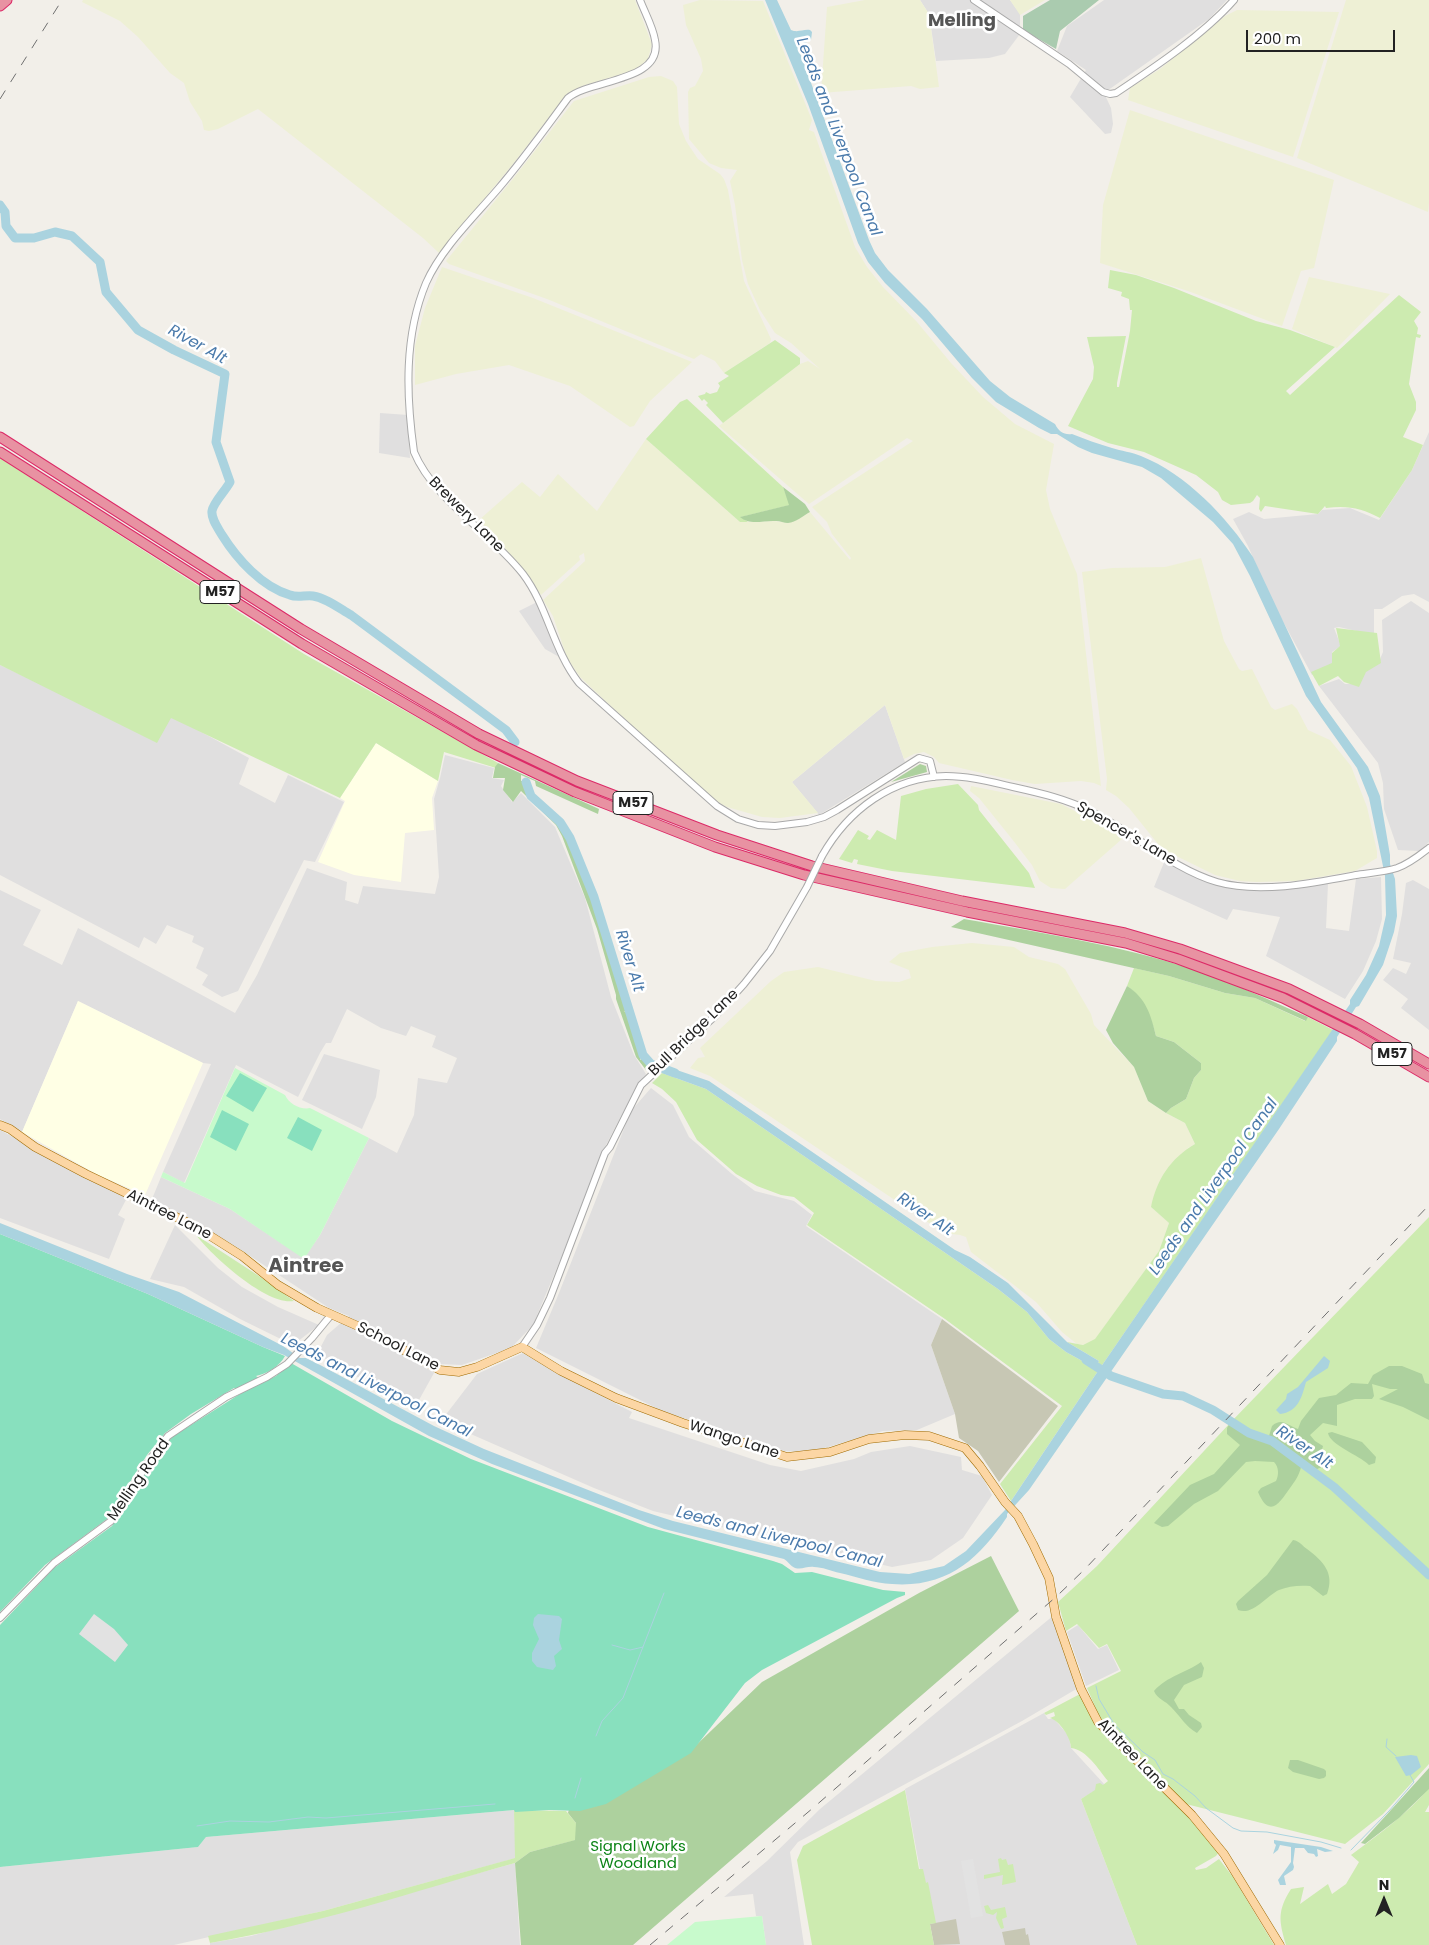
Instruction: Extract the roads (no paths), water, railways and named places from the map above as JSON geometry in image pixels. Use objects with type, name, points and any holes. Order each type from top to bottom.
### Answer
[{"type":"highway","points":[[0,6],[7,0]]},
{"type":"highway","name":"M57","points":[[0,437],[301,629],[479,734],[577,780],[717,835],[812,866],[962,901],[1124,933],[1180,949],[1289,989],[1334,1010],[1429,1064]]},
{"type":"highway","name":"M57","points":[[0,452],[302,644],[476,745],[576,792],[715,847],[804,875],[967,912],[1135,946],[1231,978],[1283,998],[1329,1020],[1392,1054],[1429,1077]]},
{"type":"main road","name":"Aintree Lane","points":[[0,1125],[86,1174],[210,1235],[242,1256],[278,1285],[331,1315]]},
{"type":"main road","name":"School Lane","points":[[331,1315],[369,1331],[440,1370],[459,1372],[477,1367],[522,1347]]},
{"type":"main road","name":"Wango Lane","points":[[522,1347],[560,1371],[616,1398],[787,1457],[830,1452],[881,1437],[929,1436],[965,1448],[980,1466]]},
{"type":"main road","name":"Aintree Lane","points":[[980,1466],[1006,1504],[1015,1512],[1048,1576],[1056,1617],[1081,1689],[1098,1722],[1192,1815],[1224,1854],[1280,1945]]},
{"type":"street","name":"Brewery Lane","points":[[640,0],[655,40],[655,49],[650,63],[637,73],[581,90],[568,98],[514,171],[439,260],[427,281],[421,298],[408,362],[412,443],[419,463],[434,485],[499,546],[525,577],[548,620],[563,660],[578,683],[717,806],[738,819],[758,825],[791,825],[824,817],[919,758],[930,761],[934,777]]},
{"type":"street","points":[[974,0],[1068,64],[1103,92],[1110,94],[1116,93],[1152,69],[1197,34],[1234,0]]},
{"type":"street","name":"Spencer's Lane","points":[[934,777],[946,776],[976,779],[1037,792],[1070,802],[1109,821],[1186,868],[1218,882],[1252,887],[1303,884],[1397,868],[1429,848]]},
{"type":"street","name":"Bull Bridge Lane","points":[[522,1347],[550,1298],[605,1153],[637,1090],[654,1071],[715,1016],[770,951],[807,887],[830,842],[844,823],[871,800],[898,786],[934,777]]},
{"type":"street","name":"Melling Road","points":[[0,1618],[54,1563],[111,1521],[151,1458],[168,1436],[226,1397],[267,1377],[289,1362],[331,1315]]},
{"type":"water","points":[[765,0],[777,0],[791,30],[810,30],[812,32],[811,40],[801,45],[800,53],[869,240],[875,253],[888,270],[927,309],[990,381],[1010,397],[1055,424],[1062,432],[1138,455],[1158,464],[1189,485],[1204,498],[1243,542],[1253,557],[1321,702],[1368,767],[1380,796],[1390,864],[1395,879],[1397,916],[1394,932],[1383,965],[1359,1006],[1356,1007],[1337,1037],[1337,1041],[1279,1129],[1029,1490],[1007,1514],[1007,1517],[985,1546],[959,1568],[945,1576],[912,1584],[892,1584],[866,1580],[817,1567],[795,1568],[784,1559],[664,1529],[492,1464],[429,1436],[284,1355],[148,1294],[0,1234],[0,1223],[127,1274],[179,1292],[283,1346],[300,1358],[306,1358],[322,1366],[434,1426],[484,1449],[639,1510],[673,1521],[880,1572],[909,1574],[944,1566],[966,1551],[1005,1510],[1350,1004],[1350,1000],[1366,975],[1379,946],[1386,915],[1385,876],[1369,798],[1357,768],[1306,696],[1233,544],[1213,522],[1161,478],[1142,467],[1092,453],[1078,447],[1057,434],[1051,434],[1039,428],[996,402],[972,378],[922,319],[885,283],[868,262],[858,243],[808,104]]},
{"type":"water","points":[[668,1067],[709,1081],[955,1250],[970,1257],[1008,1283],[1067,1342],[1099,1361],[1095,1368],[1066,1352],[1049,1339],[1027,1312],[998,1289],[706,1089],[662,1073]]},
{"type":"water","points":[[1324,1356],[1330,1361],[1328,1368],[1306,1382],[1301,1398],[1295,1407],[1286,1413],[1280,1414],[1276,1410],[1286,1399],[1287,1394],[1298,1387]]},
{"type":"water","points":[[538,1614],[559,1616],[562,1619],[559,1640],[562,1649],[554,1656],[556,1666],[553,1670],[537,1667],[532,1661],[532,1653],[539,1639],[533,1625],[534,1618]]},
{"type":"water","points":[[1417,1756],[1421,1767],[1411,1775],[1406,1776],[1395,1757]]},
{"type":"water","points":[[1274,1840],[1321,1847],[1333,1851],[1325,1852],[1317,1849],[1318,1856],[1316,1857],[1314,1854],[1308,1853],[1304,1848],[1295,1848],[1293,1870],[1284,1876],[1286,1885],[1280,1885],[1278,1880],[1291,1862],[1291,1847],[1280,1845],[1273,1854],[1276,1845]]},
{"type":"waterway","name":"River Alt","points":[[0,205],[5,212],[6,226],[15,238],[34,238],[55,232],[72,236],[100,262],[106,292],[138,330],[174,350],[225,374],[216,442],[230,482],[215,504],[212,514],[222,535],[251,571],[270,586],[280,591],[293,596],[318,597],[351,615],[506,730],[515,742]]},
{"type":"waterway","name":"River Alt","points":[[526,782],[531,796],[560,822],[570,838],[594,897],[643,1055],[651,1064],[675,1073]]},
{"type":"waterway","name":"River Alt","points":[[1086,1360],[1111,1376],[1163,1394],[1183,1396],[1213,1410],[1249,1433],[1272,1441],[1334,1487],[1429,1575]]},
{"type":"waterway","points":[[596,1736],[602,1721],[623,1698],[664,1593]]},
{"type":"waterway","points":[[612,1645],[630,1650],[643,1647]]},
{"type":"waterway","points":[[1096,1686],[1099,1699],[1114,1724],[1143,1752],[1155,1760],[1163,1774],[1173,1779],[1195,1796],[1206,1808],[1233,1828],[1241,1831],[1267,1832],[1321,1842],[1341,1848]]},
{"type":"waterway","points":[[1387,1739],[1386,1747],[1396,1756]]},
{"type":"waterway","points":[[1351,1850],[1414,1782],[1410,1775]]},
{"type":"waterway","points":[[575,1798],[581,1778]]},
{"type":"waterway","points":[[197,1826],[230,1821],[269,1822],[308,1817],[326,1818],[495,1804]]},
{"type":"railway","points":[[0,99],[62,0]]},
{"type":"railway","points":[[650,1945],[813,1808],[1057,1596],[1085,1569],[1429,1205]]},
{"type":"district","name":"Melling","points":[[962,21]]},
{"type":"district","name":"Aintree","points":[[306,1267]]},
{"type":"water label","name":"Leeds and Liverpool Canal","points":[[838,137]]},
{"type":"water label","name":"Leeds and Liverpool Canal","points":[[1214,1187]]},
{"type":"water label","name":"Leeds and Liverpool Canal","points":[[376,1386]]},
{"type":"water label","name":"Leeds and Liverpool Canal","points":[[779,1538]]},
{"type":"park label","name":"Signal Works Woodland","points":[[638,1856]]}]
